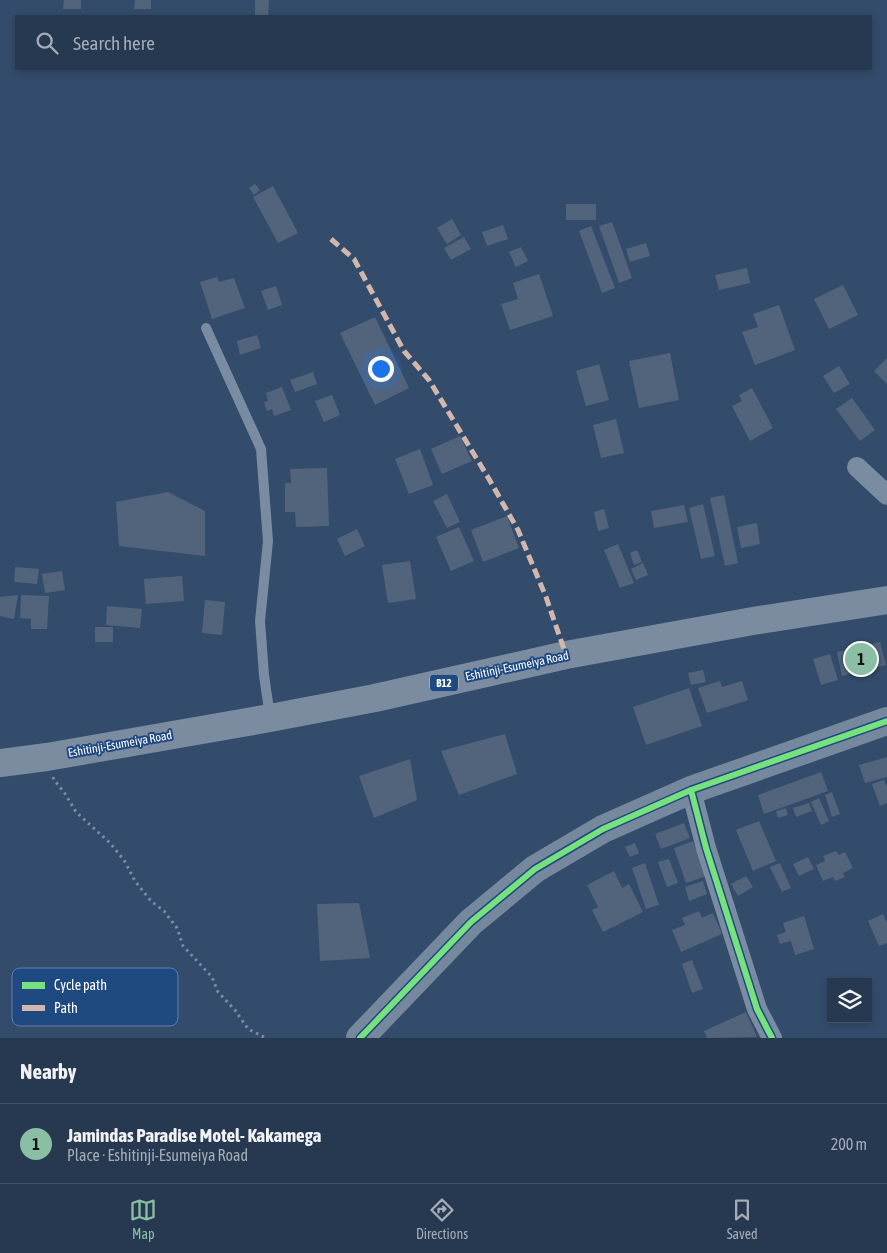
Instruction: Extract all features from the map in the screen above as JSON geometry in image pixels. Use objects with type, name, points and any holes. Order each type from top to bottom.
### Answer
[{"type":"highway","name":"Eshitinji-Esumeiya Road","points":[[0,763],[47,757],[270,718],[375,698],[566,655],[753,621],[887,600]]},
{"type":"street","points":[[857,467],[887,495]]},
{"type":"street","points":[[360,1038],[471,922],[535,869],[603,829],[691,790],[887,720]]},
{"type":"street","points":[[691,790],[706,848],[757,1009],[772,1038]]},
{"type":"lane","points":[[206,328],[261,448],[268,541],[260,621],[264,675],[270,718]]},
{"type":"path","points":[[47,757],[54,780],[76,812],[110,843],[124,860],[135,881],[151,902],[164,911],[177,928],[183,946],[212,977],[218,992],[235,1010],[248,1029],[266,1038]]},
{"type":"building","points":[[64,0],[81,0],[81,9],[63,9]]},
{"type":"building","points":[[135,0],[151,0],[151,9],[134,9]]},
{"type":"building","points":[[255,0],[269,0],[268,15],[255,15]]},
{"type":"building","points":[[255,184],[260,190],[254,195],[249,188]]},
{"type":"building","points":[[273,186],[298,233],[278,243],[253,197]]},
{"type":"building","points":[[566,204],[596,204],[596,220],[566,220]]},
{"type":"building","points":[[452,219],[461,235],[447,244],[437,228]]},
{"type":"building","points":[[612,222],[632,278],[619,283],[599,226]]},
{"type":"building","points":[[503,225],[508,239],[487,246],[482,232]]},
{"type":"building","points":[[591,226],[615,288],[602,293],[579,231]]},
{"type":"building","points":[[464,237],[471,249],[451,260],[444,248]]},
{"type":"building","points":[[646,243],[650,256],[630,262],[626,249]]},
{"type":"building","points":[[521,247],[528,261],[516,267],[509,252]]},
{"type":"building","points":[[747,268],[750,283],[719,290],[715,275]]},
{"type":"building","points":[[539,274],[553,316],[510,330],[501,304],[518,299],[513,283]]},
{"type":"building","points":[[217,277],[219,282],[234,278],[245,308],[212,319],[200,282]]},
{"type":"building","points":[[843,285],[858,315],[829,329],[814,299]]},
{"type":"building","points":[[276,286],[282,305],[268,310],[261,291]]},
{"type":"building","points":[[779,305],[795,350],[755,365],[742,332],[758,327],[753,314]]},
{"type":"building","points":[[375,317],[409,388],[375,405],[340,333]]},
{"type":"building","points":[[257,335],[261,348],[240,355],[237,341]]},
{"type":"building","points":[[670,353],[679,400],[639,408],[629,361]]},
{"type":"building","points":[[887,358],[887,384],[874,371]]},
{"type":"building","points":[[599,364],[609,400],[586,406],[576,371]]},
{"type":"building","points":[[839,366],[850,384],[834,393],[823,376]]},
{"type":"building","points":[[313,372],[317,384],[295,392],[290,380]]},
{"type":"building","points":[[282,387],[291,410],[274,416],[272,409],[267,411],[264,402],[268,401],[266,393]]},
{"type":"building","points":[[752,388],[773,428],[750,441],[732,406],[742,401],[739,395]]},
{"type":"building","points":[[332,395],[340,415],[324,422],[315,401]]},
{"type":"building","points":[[852,398],[875,430],[860,441],[836,409]]},
{"type":"building","points":[[616,419],[624,453],[601,458],[593,425]]},
{"type":"building","points":[[460,436],[472,461],[442,474],[431,449]]},
{"type":"building","points":[[420,449],[433,485],[409,494],[395,459]]},
{"type":"building","points":[[327,468],[329,526],[296,527],[295,512],[285,512],[285,483],[291,483],[290,469]]},
{"type":"building","points":[[168,492],[205,511],[205,556],[119,546],[116,502]]},
{"type":"building","points":[[447,494],[460,522],[447,528],[433,501]]},
{"type":"building","points":[[724,495],[738,563],[725,566],[710,498]]},
{"type":"building","points":[[703,504],[715,556],[701,559],[689,508]]},
{"type":"building","points":[[684,505],[688,522],[654,528],[651,511]]},
{"type":"building","points":[[604,509],[609,528],[598,531],[594,512]]},
{"type":"building","points":[[507,516],[519,548],[483,562],[471,530]]},
{"type":"building","points":[[757,523],[760,544],[741,548],[737,527]]},
{"type":"building","points":[[459,527],[474,561],[451,571],[436,537]]},
{"type":"building","points":[[357,529],[365,546],[345,556],[337,539]]},
{"type":"building","points":[[618,544],[634,583],[620,588],[604,550]]},
{"type":"building","points":[[637,550],[642,562],[634,565],[630,553]]},
{"type":"building","points":[[410,561],[416,599],[388,603],[382,565]]},
{"type":"building","points":[[643,563],[648,575],[636,580],[631,569]]},
{"type":"building","points":[[15,567],[39,569],[37,584],[14,582]]},
{"type":"building","points":[[62,571],[65,590],[45,593],[42,574]]},
{"type":"building","points":[[182,576],[184,601],[146,604],[144,579]]},
{"type":"building","points":[[18,595],[14,619],[0,616],[0,597]]},
{"type":"building","points":[[21,595],[49,596],[47,629],[31,629],[31,619],[20,618]]},
{"type":"building","points":[[205,600],[225,602],[222,635],[202,633]]},
{"type":"building","points":[[107,606],[142,609],[140,628],[106,625]]},
{"type":"building","points":[[95,627],[113,627],[113,642],[95,642]]},
{"type":"building","points":[[880,642],[886,665],[842,676],[837,652]]},
{"type":"building","points":[[830,654],[838,680],[821,685],[813,659]]},
{"type":"building","points":[[703,670],[706,682],[691,685],[688,673]]},
{"type":"building","points":[[720,681],[722,687],[742,681],[748,700],[707,713],[698,688]]},
{"type":"building","points":[[689,688],[702,726],[646,745],[633,707]]},
{"type":"building","points":[[505,734],[517,774],[459,795],[441,751]]},
{"type":"building","points":[[887,757],[887,777],[865,783],[859,765]]},
{"type":"building","points":[[410,759],[417,800],[374,818],[359,776]]},
{"type":"building","points":[[821,772],[828,791],[764,814],[758,795]]},
{"type":"building","points":[[884,780],[887,787],[887,803],[880,806],[872,784]]},
{"type":"building","points":[[832,792],[840,814],[832,817],[825,795]]},
{"type":"building","points":[[819,798],[829,821],[821,825],[811,802]]},
{"type":"building","points":[[809,803],[812,811],[796,817],[793,808]]},
{"type":"building","points":[[786,808],[788,815],[778,818],[776,811]]},
{"type":"building","points":[[759,821],[776,861],[753,871],[736,830]]},
{"type":"building","points":[[684,823],[690,838],[661,849],[655,834]]},
{"type":"building","points":[[693,841],[706,876],[686,883],[674,848]]},
{"type":"building","points":[[635,843],[639,853],[630,857],[625,847]]},
{"type":"building","points":[[836,851],[839,855],[845,852],[853,868],[843,873],[845,877],[835,881],[833,877],[823,881],[816,865],[825,861],[823,856]]},
{"type":"building","points":[[808,857],[814,869],[799,876],[793,864]]},
{"type":"building","points":[[669,859],[678,883],[667,887],[658,862]]},
{"type":"building","points":[[645,863],[659,905],[646,909],[632,868]]},
{"type":"building","points":[[780,863],[791,888],[782,892],[770,867]]},
{"type":"building","points":[[614,871],[622,888],[629,884],[643,912],[603,932],[592,910],[598,907],[587,885]]},
{"type":"building","points":[[746,876],[753,887],[738,896],[731,884]]},
{"type":"building","points":[[703,881],[707,894],[689,901],[685,887]]},
{"type":"building","points":[[359,903],[370,958],[320,961],[317,904]]},
{"type":"building","points":[[699,911],[702,918],[713,913],[722,934],[681,952],[672,930],[685,925],[682,918]]},
{"type":"building","points":[[883,914],[887,923],[887,943],[879,946],[868,921]]},
{"type":"building","points":[[804,916],[814,949],[795,955],[791,941],[780,944],[777,935],[786,932],[783,923]]},
{"type":"building","points":[[692,960],[703,989],[692,993],[682,964]]},
{"type":"building","points":[[746,1012],[757,1037],[707,1038],[704,1031]]},
{"type":"marked path","points":[[331,239],[354,259],[404,351],[429,380],[518,530],[546,597],[566,655]]},
{"type":"cycle path","points":[[360,1038],[471,922],[535,869],[603,829],[691,790],[887,721]]},
{"type":"cycle path","points":[[691,790],[706,848],[757,1009],[772,1038]]},
{"type":"place","name":"Jamindas Paradise Motel- Kakamega","points":[[861,659]]}]
